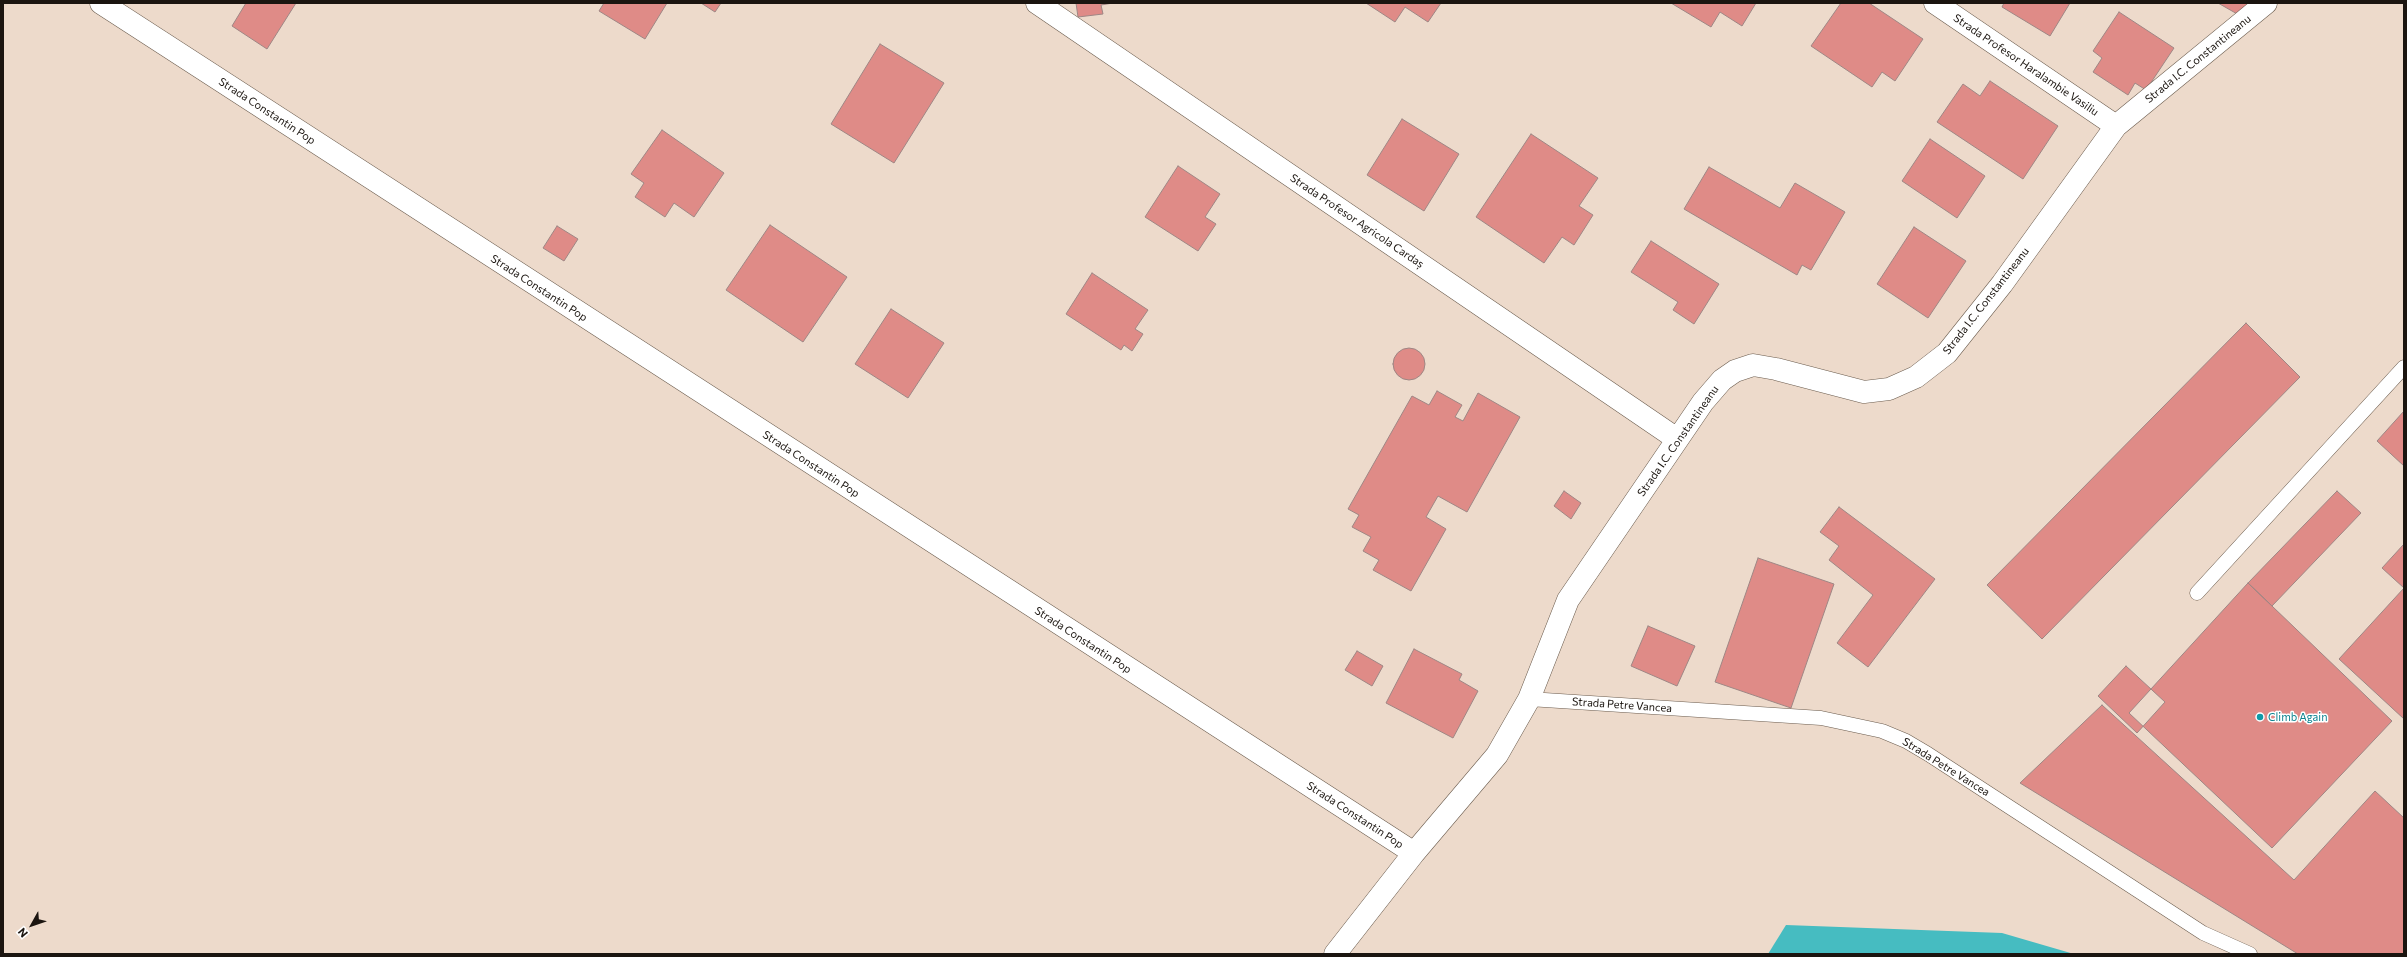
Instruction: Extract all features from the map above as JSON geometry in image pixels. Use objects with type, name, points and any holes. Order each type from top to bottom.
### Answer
[{"type":"street","name":"Strada Constantin Pop","points":[[101,3],[1414,853],[1497,755]]},
{"type":"street","name":"Strada Profesor Agricola Cardaș","points":[[1037,3],[1677,439]]},
{"type":"street","name":"Strada Profesor Haralambie Vasiliu","points":[[1936,3],[2116,126]]},
{"type":"street","name":"Strada I.C. Constantineanu","points":[[1497,755],[1529,699],[1568,600],[1677,439],[1722,380],[1736,371],[1753,365],[1776,369],[1864,392],[1889,389],[1916,377],[1947,353],[1993,295],[2116,126],[2266,3]]},
{"type":"street","points":[[1335,954],[1414,853]]},
{"type":"lane","points":[[2197,593],[2404,367]]},
{"type":"lane","name":"Strada Petre Vancea","points":[[1529,699],[1821,718],[1882,731],[1906,741],[1928,754],[2203,933],[2250,954]]},
{"type":"water","points":[[1786,925],[2002,933],[2074,954],[1768,954]]},
{"type":"building","points":[[246,3],[296,3],[267,49],[232,26]]},
{"type":"building","points":[[604,3],[667,3],[645,39],[599,11]]},
{"type":"building","points":[[701,3],[721,3],[715,12]]},
{"type":"building","points":[[1076,3],[1113,3],[1101,5],[1103,14],[1078,17]]},
{"type":"building","points":[[1366,3],[1441,3],[1428,22],[1405,7],[1395,22]]},
{"type":"building","points":[[1671,3],[1756,3],[1742,26],[1720,12],[1711,27]]},
{"type":"building","points":[[1841,3],[1869,3],[1923,39],[1895,81],[1882,72],[1872,87],[1811,46]]},
{"type":"building","points":[[2004,3],[2070,3],[2050,36],[2002,7]]},
{"type":"building","points":[[2218,3],[2255,3],[2246,19]]},
{"type":"building","points":[[2119,12],[2174,48],[2146,90],[2135,83],[2128,95],[2093,72],[2102,58],[2093,51]]},
{"type":"building","points":[[880,44],[944,83],[894,163],[831,124]]},
{"type":"building","points":[[1990,81],[2058,126],[2023,179],[1937,122],[1963,84],[1980,96]]},
{"type":"building","points":[[1402,119],[1459,154],[1424,211],[1367,175]]},
{"type":"building","points":[[662,130],[724,173],[694,217],[674,203],[665,217],[635,197],[644,183],[631,174]]},
{"type":"building","points":[[1531,134],[1598,178],[1579,206],[1593,215],[1574,245],[1562,237],[1544,263],[1476,217]]},
{"type":"building","points":[[1930,139],[1985,176],[1957,218],[1902,181]]},
{"type":"building","points":[[1178,166],[1220,194],[1205,217],[1216,224],[1198,251],[1145,217]]},
{"type":"building","points":[[1709,167],[1780,208],[1795,183],[1845,212],[1811,270],[1802,265],[1797,275],[1684,209]]},
{"type":"building","points":[[770,225],[847,277],[803,342],[726,290]]},
{"type":"building","points":[[557,226],[578,239],[564,261],[543,248]]},
{"type":"building","points":[[1914,227],[1966,261],[1928,318],[1877,284]]},
{"type":"building","points":[[1651,241],[1719,284],[1694,324],[1673,310],[1678,302],[1631,272]]},
{"type":"building","points":[[1092,273],[1148,310],[1135,329],[1143,334],[1132,351],[1124,345],[1121,350],[1066,314]]},
{"type":"building","points":[[891,309],[944,343],[908,398],[855,364]]},
{"type":"building","points":[[2246,323],[2300,377],[2042,639],[1987,585]]},
{"type":"building","points":[[1406,348],[1412,348],[1422,355],[1425,364],[1424,370],[1418,377],[1412,380],[1406,380],[1396,373],[1393,367],[1393,361],[1400,351]]},
{"type":"building","points":[[1437,391],[1462,405],[1455,417],[1463,421],[1478,393],[1520,417],[1467,512],[1438,496],[1426,517],[1446,529],[1411,591],[1373,570],[1379,560],[1363,551],[1371,537],[1352,527],[1359,515],[1348,509],[1412,396],[1429,405]]},
{"type":"building","points":[[2404,411],[2404,466],[2377,441]]},
{"type":"building","points":[[1564,491],[1581,503],[1571,519],[1554,506]]},
{"type":"building","points":[[2337,491],[2361,513],[2272,606],[2248,583]]},
{"type":"building","points":[[1839,507],[1935,579],[1868,667],[1837,643],[1873,595],[1829,560],[1839,546],[1820,532]]},
{"type":"building","points":[[2404,544],[2404,588],[2382,568]]},
{"type":"building","points":[[1758,558],[1834,584],[1791,708],[1715,682]]},
{"type":"building","name":"Climb Again","points":[[2248,583],[2392,721],[2272,848],[2129,713]]},
{"type":"building","points":[[2404,588],[2404,719],[2339,659]]},
{"type":"building","points":[[1648,626],[1695,646],[1677,686],[1631,666]]},
{"type":"building","points":[[1414,649],[1462,674],[1459,680],[1478,691],[1453,738],[1386,703]]},
{"type":"building","points":[[1357,651],[1383,666],[1372,686],[1345,670]]},
{"type":"building","points":[[2126,666],[2165,702],[2137,733],[2098,696]]},
{"type":"building","points":[[2102,705],[2294,880],[2375,791],[2404,818],[2404,954],[2298,954],[2020,783]]},
{"type":"place","name":"Climb Again","points":[[2260,717]]}]
